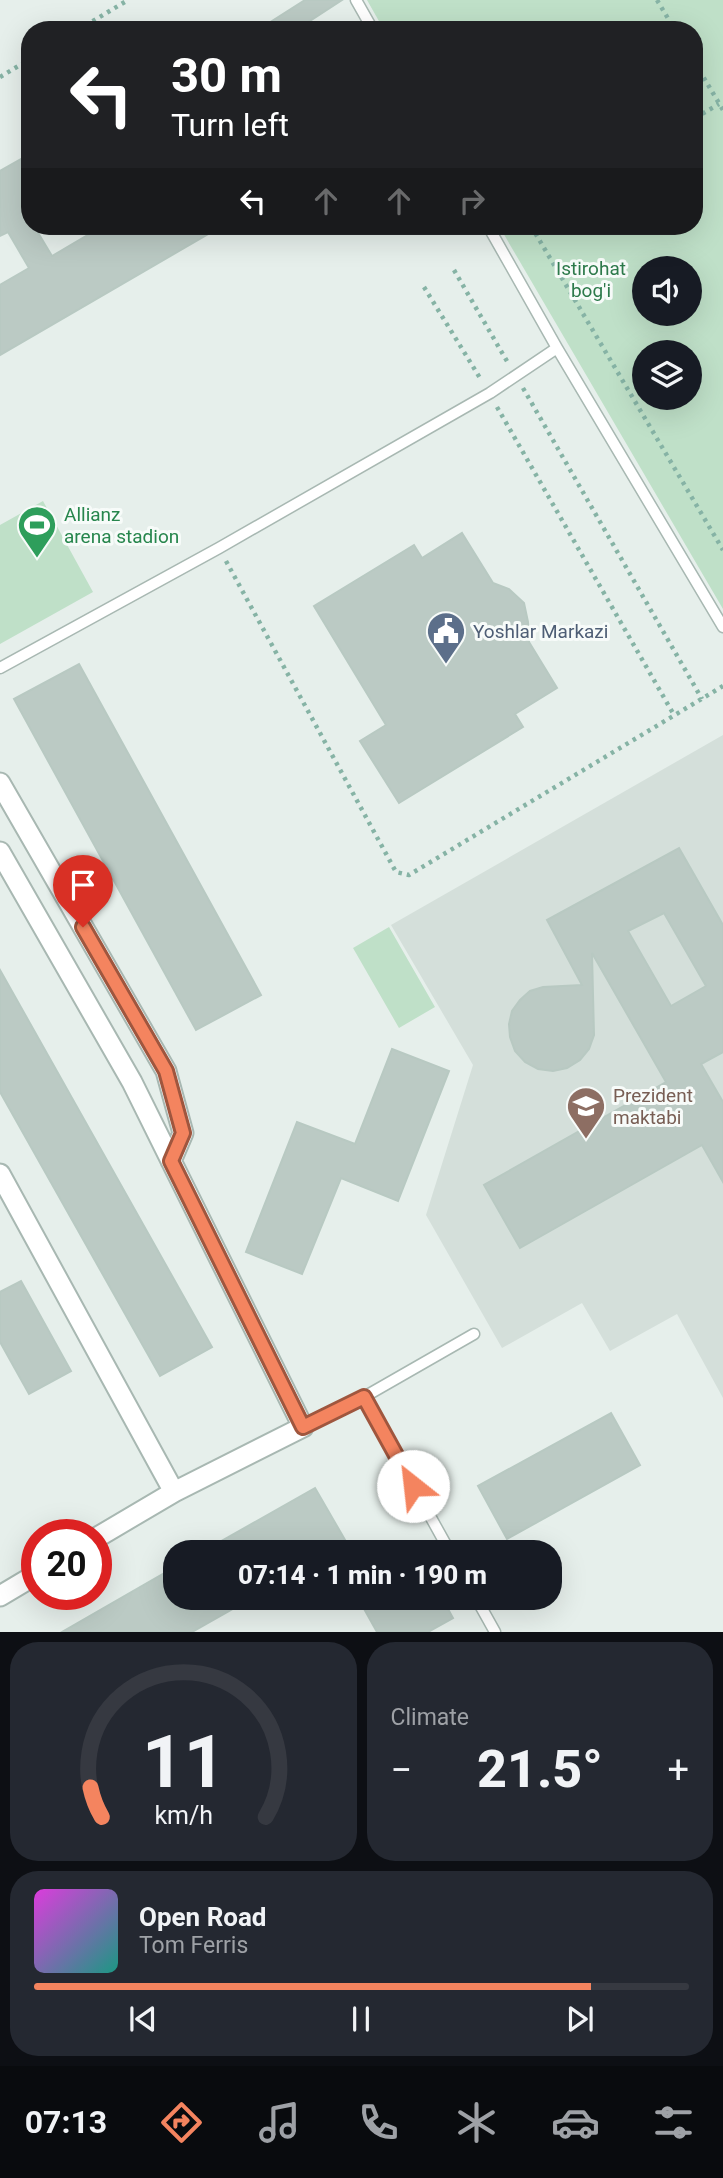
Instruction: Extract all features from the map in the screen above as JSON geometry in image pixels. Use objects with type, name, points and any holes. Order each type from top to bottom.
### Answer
[{"type":"street","points":[[0,783],[166,1071],[183,1133],[171,1161]]},
{"type":"street","points":[[0,852],[132,1082],[303,1427],[174,1492],[112,1529]]},
{"type":"street","points":[[0,1174],[174,1492]]},
{"type":"street","points":[[0,1596],[21,1584]]},
{"type":"lane","points":[[356,0],[368,21]]},
{"type":"lane","points":[[493,235],[723,627]]},
{"type":"lane","points":[[0,668],[219,548],[489,393],[557,348]]},
{"type":"lane","points":[[303,1427],[364,1397],[474,1334]]},
{"type":"lane","points":[[364,1397],[443,1540]]},
{"type":"lane","points":[[483,1610],[495,1632]]},
{"type":"path","points":[[93,21],[128,0]]},
{"type":"path","points":[[657,0],[670,21]]},
{"type":"path","points":[[0,77],[21,64]]},
{"type":"path","points":[[703,77],[723,110]]},
{"type":"path","points":[[703,113],[719,104]]},
{"type":"path","points":[[536,235],[723,550]]},
{"type":"path","points":[[454,270],[702,699]]},
{"type":"path","points":[[424,287],[489,393],[674,715]]},
{"type":"path","points":[[219,548],[396,872],[409,875],[723,686]]},
{"type":"shaded area","name":"Prezident maktabi","points":[[723,735],[723,1398],[677,1314],[610,1351],[582,1303],[502,1348],[426,1215],[473,1065],[391,925]]},
{"type":"green space","name":"Istirohat bog'i","points":[[367,0],[723,0],[723,609],[504,235],[703,235],[703,21],[379,21]]},
{"type":"green space","name":"Allianz arena stadion","points":[[43,501],[93,592],[0,644],[0,525]]},
{"type":"green space","points":[[389,927],[435,1007],[399,1028],[353,948]]},
{"type":"building","points":[[305,0],[342,0],[310,21],[272,21]]},
{"type":"building","points":[[21,159],[21,235],[39,235],[52,256],[88,235],[207,235],[0,355],[0,285],[29,268],[8,232],[0,236],[0,171]]},
{"type":"building","name":"Yoshlar Markazi","points":[[462,533],[493,583],[509,589],[524,603],[529,642],[557,688],[515,714],[523,727],[399,803],[360,741],[386,725],[314,606],[414,545],[422,558]]},
{"type":"building","points":[[79,664],[261,995],[196,1030],[14,699]]},
{"type":"building","points":[[679,848],[723,925],[723,1052],[701,1064],[723,1102],[723,1182],[702,1145],[520,1248],[484,1185],[666,1082],[592,953],[594,1035],[589,1049],[580,1060],[567,1068],[553,1071],[538,1069],[525,1062],[515,1051],[509,1024],[512,1011],[520,1000],[530,991],[543,987],[582,985],[547,920]],"holes":[[[664,913],[706,986],[671,1006],[628,931]]]},
{"type":"building","points":[[0,970],[212,1347],[160,1376],[0,1092]]},
{"type":"building","points":[[392,1049],[449,1071],[398,1201],[341,1178],[302,1274],[246,1252],[297,1122],[355,1144]]},
{"type":"building","points":[[21,1281],[71,1371],[29,1394],[0,1342],[0,1292]]},
{"type":"building","points":[[611,1413],[640,1465],[507,1539],[478,1486]]},
{"type":"building","points":[[315,1488],[345,1540],[223,1540]]},
{"type":"building","points":[[163,1574],[163,1610],[231,1610],[192,1632],[62,1632],[100,1610],[112,1610],[112,1603]]},
{"type":"building","points":[[365,1610],[449,1610],[453,1618],[428,1632],[377,1632]]},
{"type":"place","name":"Allianz arena stadion","points":[[37,559]]},
{"type":"place","name":"Yoshlar Markazi","points":[[446,665]]},
{"type":"place","name":"Prezident maktabi","points":[[586,1140]]},
{"type":"route","points":[[83,927],[166,1071],[183,1133],[171,1161],[303,1427],[364,1397],[413,1486]]}]
